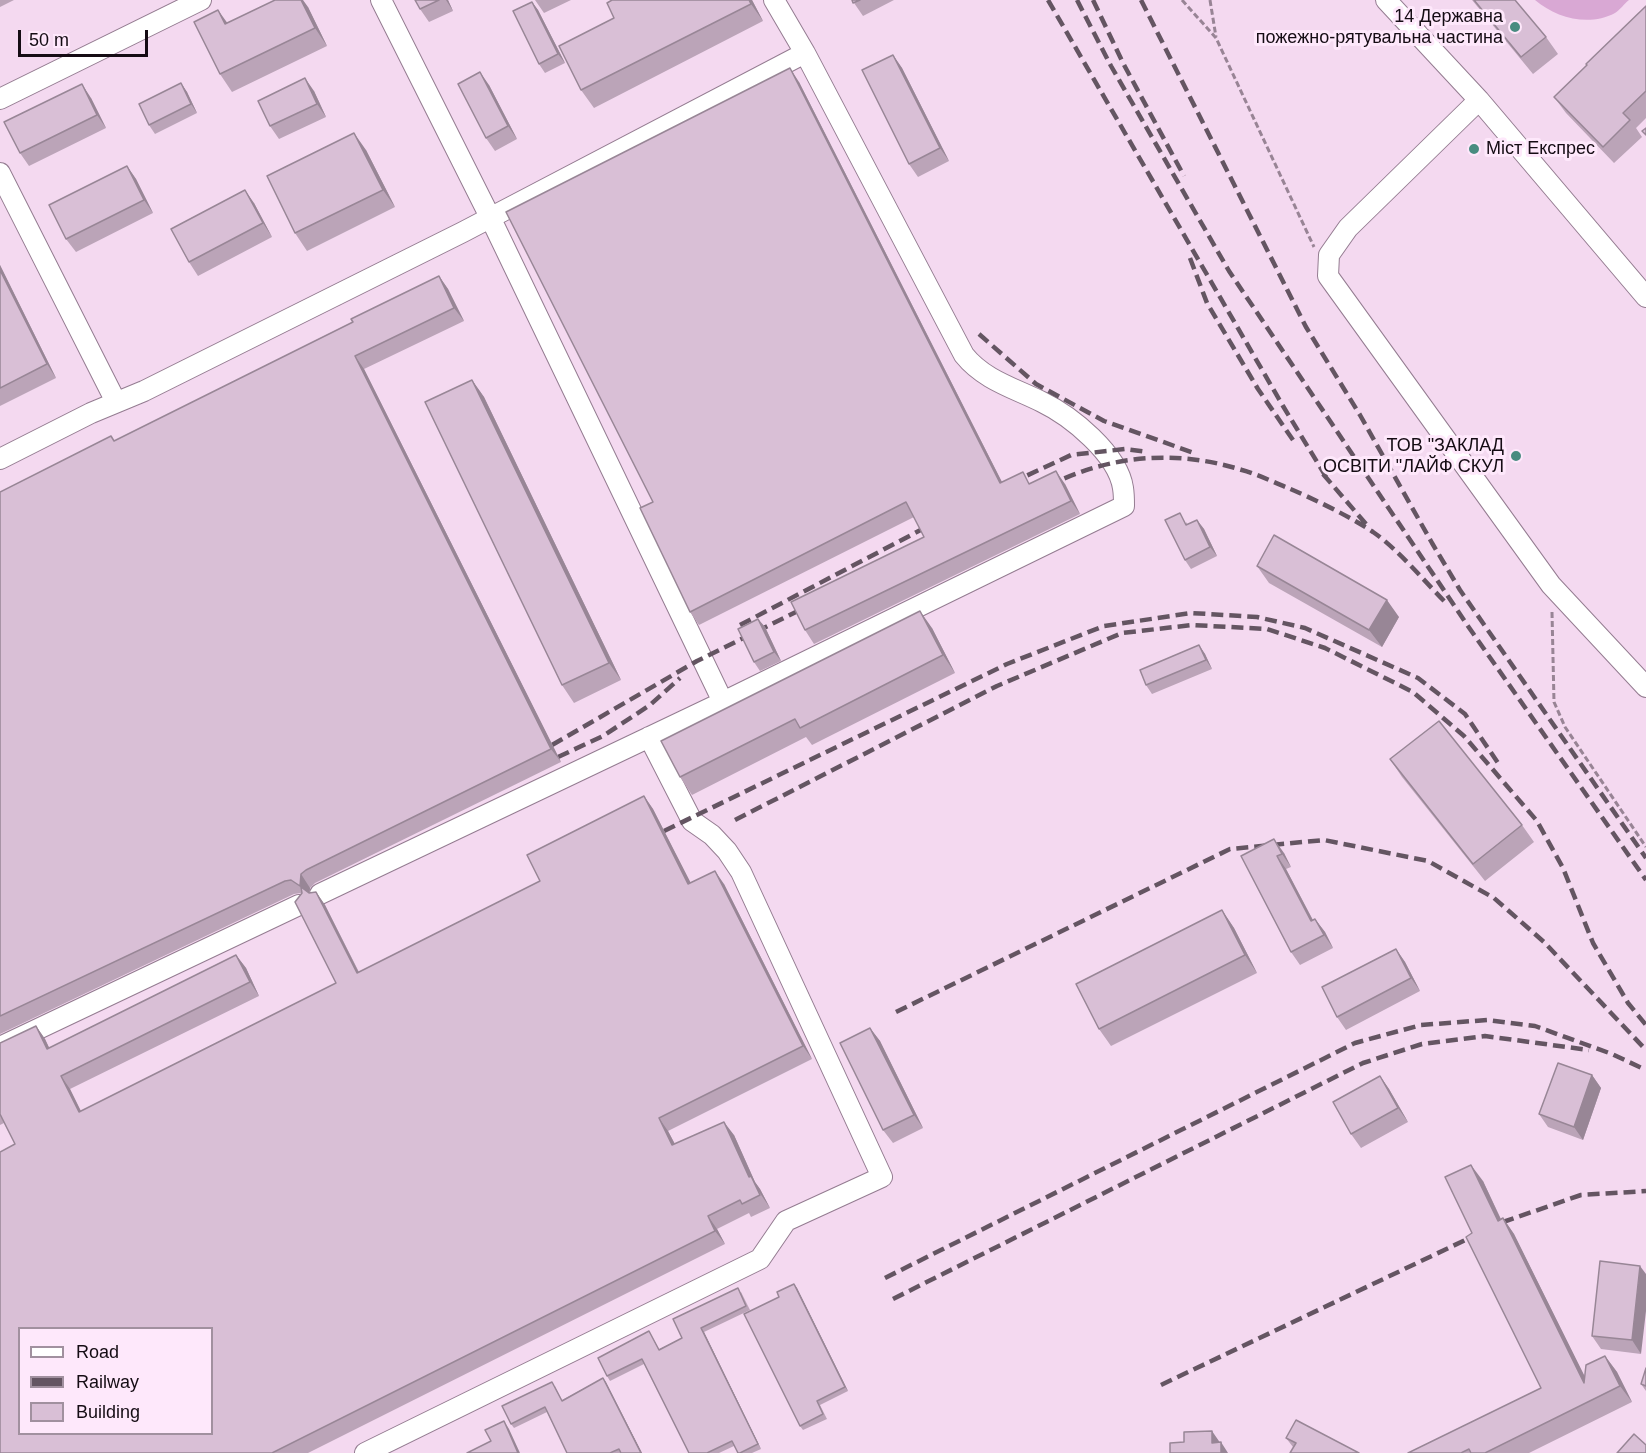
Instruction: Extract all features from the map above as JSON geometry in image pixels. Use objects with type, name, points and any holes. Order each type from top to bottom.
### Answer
[{"type":"street","points":[[0,99],[201,0]]},
{"type":"street","points":[[381,0],[490,217],[723,702]]},
{"type":"street","points":[[320,894],[723,702],[1124,506],[1123,486],[1112,464],[1086,432],[1065,415],[986,376],[964,355],[805,53],[774,0]]},
{"type":"street","points":[[1386,0],[1479,100],[1646,297]]},
{"type":"street","points":[[0,459],[116,402],[144,391],[490,217],[805,53]]},
{"type":"street","points":[[1479,100],[1348,228],[1329,255],[1328,276],[1551,585],[1646,687]]},
{"type":"street","points":[[0,173],[116,402]]},
{"type":"street","points":[[365,1453],[760,1259],[786,1221],[882,1177],[741,872],[727,850],[712,835],[692,821],[649,737]]},
{"type":"street","points":[[0,1047],[299,904]]},
{"type":"path","points":[[1182,0],[1216,38]]},
{"type":"path","points":[[1210,0],[1216,38],[1328,276]]},
{"type":"path","points":[[1551,585],[1554,702],[1565,727],[1646,847]]},
{"type":"shaded area","points":[[1535,0],[1629,0],[1615,13],[1584,20],[1553,12]]},
{"type":"building","points":[[275,0],[301,0],[315,28],[220,74],[194,22],[218,10],[225,24]]},
{"type":"building","points":[[415,0],[439,0],[420,9]]},
{"type":"building","points":[[612,0],[749,0],[751,4],[581,90],[559,46],[614,18],[607,3]]},
{"type":"building","name":"14 Державна пожежно-рятувальна частина","points":[[1474,0],[1515,0],[1546,37],[1521,57]]},
{"type":"building","points":[[532,2],[558,54],[539,64],[513,11]]},
{"type":"building","points":[[1646,6],[1646,91],[1623,113],[1630,120],[1603,147],[1554,97]]},
{"type":"building","points":[[893,55],[940,148],[909,164],[862,70]]},
{"type":"building","points":[[790,68],[1000,483],[1023,472],[1029,484],[1056,471],[1071,501],[805,630],[791,602],[924,537],[906,502],[690,612],[640,508],[653,502],[506,212]]},
{"type":"building","points":[[480,72],[508,126],[486,138],[458,84]]},
{"type":"building","points":[[305,78],[317,104],[270,126],[258,101]]},
{"type":"building","points":[[181,83],[191,104],[149,125],[139,104]]},
{"type":"building","points":[[82,84],[97,115],[20,153],[4,122]]},
{"type":"building","points":[[354,133],[383,190],[295,233],[267,176]]},
{"type":"building","points":[[127,166],[144,200],[66,239],[49,205]]},
{"type":"building","points":[[245,190],[263,223],[189,262],[171,229]]},
{"type":"building","points":[[0,270],[47,364],[0,388]]},
{"type":"building","points":[[439,276],[454,308],[355,356],[551,749],[306,870],[301,874],[300,886],[291,880],[285,881],[0,1016],[0,492],[111,436],[114,441],[353,322],[351,319]]},
{"type":"building","points":[[472,380],[609,663],[562,685],[425,402]]},
{"type":"building","points":[[1180,513],[1186,525],[1197,520],[1210,547],[1185,560],[1165,520]]},
{"type":"building","points":[[1274,535],[1387,600],[1369,630],[1257,566]]},
{"type":"building","points":[[920,611],[943,655],[800,728],[795,719],[680,777],[661,741]]},
{"type":"building","points":[[758,619],[774,652],[754,662],[738,629]]},
{"type":"building","points":[[1199,645],[1206,660],[1146,685],[1140,670]]},
{"type":"building","points":[[1439,721],[1522,825],[1473,864],[1390,759]]},
{"type":"building","points":[[644,796],[688,884],[715,871],[803,1046],[659,1118],[672,1145],[724,1122],[749,1177],[751,1176],[760,1195],[742,1204],[740,1200],[708,1216],[715,1231],[272,1453],[0,1453],[0,1152],[15,1144],[0,1114],[0,1043],[36,1026],[47,1049],[236,955],[250,982],[61,1076],[79,1112],[336,983],[295,902],[302,893],[301,887],[309,893],[316,892],[357,973],[540,881],[527,855]]},
{"type":"building","points":[[1274,839],[1282,854],[1277,856],[1311,921],[1315,919],[1324,935],[1291,952],[1241,856]]},
{"type":"building","points":[[1222,910],[1245,955],[1099,1029],[1076,984]]},
{"type":"building","points":[[1396,949],[1411,978],[1337,1017],[1322,987]]},
{"type":"building","points":[[870,1028],[914,1115],[883,1130],[840,1043]]},
{"type":"building","points":[[1558,1063],[1592,1075],[1574,1127],[1539,1114]]},
{"type":"building","points":[[1380,1076],[1398,1108],[1351,1134],[1333,1102]]},
{"type":"building","points":[[1471,1165],[1498,1221],[1503,1218],[1584,1383],[1586,1365],[1605,1356],[1620,1386],[1485,1453],[1471,1453],[1469,1449],[1461,1453],[1408,1453],[1541,1388],[1466,1237],[1472,1233],[1445,1177]]},
{"type":"building","points":[[1600,1261],[1640,1266],[1632,1340],[1592,1336]]},
{"type":"building","points":[[794,1284],[845,1387],[817,1401],[823,1414],[800,1426],[744,1314],[779,1297],[777,1292]]},
{"type":"building","points":[[738,1288],[746,1306],[701,1328],[758,1444],[740,1453],[732,1441],[707,1453],[689,1453],[642,1359],[607,1376],[598,1358],[649,1331],[659,1350],[682,1338],[673,1319]]},
{"type":"building","points":[[1646,1368],[1646,1386],[1641,1384]]},
{"type":"building","points":[[603,1378],[641,1453],[621,1453],[619,1449],[610,1453],[567,1453],[545,1407],[511,1424],[502,1406],[552,1382],[562,1401]]},
{"type":"building","points":[[1296,1420],[1359,1453],[1290,1453],[1296,1443],[1286,1438]]},
{"type":"building","points":[[504,1421],[518,1453],[467,1453],[491,1441],[485,1430]]},
{"type":"building","points":[[1212,1431],[1212,1443],[1221,1442],[1221,1453],[1170,1453],[1170,1443],[1184,1442],[1184,1432]]},
{"type":"building","points":[[1634,1434],[1646,1445],[1646,1453],[1617,1453]]},
{"type":"railway","points":[[1048,0],[1328,480]]},
{"type":"railway","points":[[1077,0],[1111,66],[1229,271],[1470,629],[1646,880]]},
{"type":"railway","points":[[1093,0],[1123,63],[1184,176]]},
{"type":"railway","points":[[1141,0],[1306,327],[1360,415],[1432,543],[1460,590],[1646,858]]},
{"type":"railway","points":[[1190,258],[1207,303],[1258,389],[1295,443]]},
{"type":"railway","points":[[979,334],[1036,384],[1104,421],[1197,454]]},
{"type":"railway","points":[[1011,483],[1071,455],[1125,449],[1148,452]]},
{"type":"railway","points":[[1048,486],[1095,467],[1143,458],[1192,459],[1248,472],[1320,503],[1373,532],[1402,557],[1448,605]]},
{"type":"railway","points":[[1323,474],[1366,524]]},
{"type":"railway","points":[[740,625],[934,523]]},
{"type":"railway","points":[[552,745],[697,661],[812,604]]},
{"type":"railway","points":[[664,831],[1007,664],[1104,626],[1191,613],[1257,617],[1305,628],[1418,678],[1465,714],[1500,766]]},
{"type":"railway","points":[[735,820],[997,686],[1122,633],[1192,625],[1267,629],[1325,648],[1413,692],[1464,736],[1537,821],[1563,868],[1593,943],[1628,1003],[1646,1025]]},
{"type":"railway","points":[[558,757],[603,736],[650,705],[680,678]]},
{"type":"railway","points":[[896,1012],[1230,849],[1324,840],[1428,861],[1494,898],[1544,942],[1646,1050]]},
{"type":"railway","points":[[885,1278],[1355,1043],[1421,1025],[1487,1020],[1535,1026],[1612,1054],[1646,1070]]},
{"type":"railway","points":[[893,1299],[1363,1063],[1422,1044],[1485,1036],[1589,1050]]},
{"type":"railway","points":[[1161,1385],[1503,1222],[1581,1195],[1646,1191]]},
{"type":"place","name":"14 Державна пожежно-рятувальна частина","points":[[1515,27]]},
{"type":"place","name":"Міст Експрес","points":[[1474,149]]},
{"type":"place","name":"ТОВ \"ЗАКЛАД ОСВІТИ \"ЛАЙФ СКУЛ","points":[[1516,456]]}]
